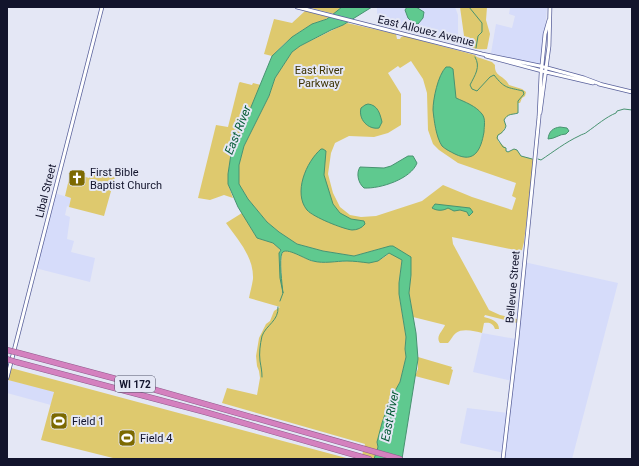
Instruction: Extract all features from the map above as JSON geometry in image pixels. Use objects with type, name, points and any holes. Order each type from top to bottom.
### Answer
[{"type":"highway","name":"WI 172","points":[[7,350],[113,378],[400,459]]},
{"type":"highway","name":"WI 172","points":[[7,359],[205,412],[369,459]]},
{"type":"street","name":"Libal Street","points":[[7,378],[102,7]]},
{"type":"street","name":"East Allouez Avenue","points":[[297,7],[482,54],[544,67],[600,84]]},
{"type":"street","name":"Bellevue Street","points":[[503,459],[539,117],[542,106],[544,67],[549,40],[550,7]]},
{"type":"street","name":"East Allouez Avenue","points":[[482,54],[508,63],[632,92]]},
{"type":"shaded area","points":[[377,7],[455,7],[458,15],[458,35],[455,42],[381,22],[377,13]]},
{"type":"shaded area","points":[[507,7],[547,7],[542,60],[537,65],[491,53],[496,24],[512,28],[515,16],[509,14],[510,8]]},
{"type":"shaded area","points":[[54,193],[71,198],[65,215],[70,217],[67,239],[74,241],[71,252],[95,258],[90,282],[35,268]]},
{"type":"shaded area","points":[[524,262],[618,283],[572,459],[503,459],[504,453],[460,443],[467,408],[508,413],[512,381],[473,372],[482,333],[516,339]]},
{"type":"shaded area","points":[[8,380],[54,391],[51,405],[7,393]]},
{"type":"green space","points":[[307,7],[342,7],[334,14]]},
{"type":"green space","points":[[460,7],[487,7],[486,20],[490,34],[487,49],[476,49],[465,43]]},
{"type":"green space","points":[[305,11],[329,17],[309,26],[297,34],[286,42],[272,56],[264,54],[274,19],[292,23]]},
{"type":"green space","name":"East River Parkway","points":[[347,23],[396,34],[397,39],[404,36],[475,55],[492,62],[495,65],[496,72],[505,79],[509,85],[522,89],[526,92],[520,103],[518,103],[518,113],[509,115],[504,120],[506,126],[501,134],[498,135],[498,141],[506,148],[506,151],[508,152],[514,149],[517,150],[521,156],[534,159],[522,250],[520,251],[452,237],[453,244],[489,310],[500,315],[517,319],[517,323],[485,315],[484,317],[498,324],[499,329],[495,329],[491,323],[484,323],[482,333],[465,330],[459,331],[448,343],[440,343],[438,338],[445,325],[413,317],[409,293],[411,257],[402,260],[399,294],[406,337],[406,357],[400,382],[390,400],[382,423],[377,442],[378,447],[374,459],[361,459],[365,444],[222,403],[227,388],[257,395],[260,378],[256,356],[259,338],[266,324],[270,321],[274,311],[280,307],[249,298],[253,279],[251,263],[240,242],[226,223],[242,213],[257,238],[273,243],[280,249],[279,263],[282,284],[281,261],[282,253],[286,250],[312,261],[321,262],[376,261],[382,259],[389,253],[383,248],[354,256],[323,251],[297,244],[267,222],[248,199],[239,184],[239,165],[244,146],[269,96],[275,78],[292,52],[300,46]],"holes":[[[411,61],[423,79],[427,93],[428,130],[433,144],[458,163],[516,183],[512,196],[516,198],[512,210],[472,197],[443,185],[422,201],[376,216],[361,217],[350,215],[340,207],[333,193],[328,174],[331,153],[335,143],[349,136],[374,137],[388,133],[401,125],[401,94],[388,73],[398,66],[400,68]]]},
{"type":"green space","points":[[240,82],[252,85],[253,83],[261,85],[251,107],[245,128],[231,155],[228,184],[233,198],[224,195],[210,200],[198,198],[216,125],[228,127]]},
{"type":"green space","points":[[91,171],[115,177],[104,216],[69,207],[71,198],[65,196],[69,179],[80,182],[82,176],[89,178]]},
{"type":"green space","points":[[418,357],[452,367],[451,369],[453,370],[449,385],[415,376],[418,369]]},
{"type":"green space","points":[[11,368],[350,459],[117,459],[41,440],[54,392],[8,380]]},
{"type":"water","name":"East River","points":[[342,7],[372,7],[343,25],[300,46],[292,52],[275,78],[269,96],[244,146],[239,165],[239,184],[248,199],[267,222],[297,244],[323,251],[354,256],[393,246],[411,257],[409,293],[416,333],[418,359],[402,459],[374,459],[378,447],[377,442],[382,423],[390,400],[400,382],[406,357],[406,337],[399,294],[402,260],[389,253],[378,261],[369,263],[355,261],[317,262],[292,252],[284,251],[281,256],[283,293],[280,278],[279,253],[281,250],[273,243],[257,238],[238,207],[228,184],[231,154],[245,128],[251,107],[272,56],[292,37],[312,24],[327,19]]},
{"type":"water","points":[[407,7],[416,7],[424,12],[423,18],[418,24],[414,24],[408,18],[405,10]]},
{"type":"water","points":[[446,67],[453,69],[456,98],[477,109],[484,118],[484,132],[481,144],[476,153],[472,156],[462,157],[443,147],[437,133],[433,110],[434,100],[438,81]]},
{"type":"water","points":[[368,104],[374,106],[379,113],[382,122],[379,128],[371,127],[362,120],[360,112],[361,108]]},
{"type":"water","points":[[560,127],[567,128],[569,131],[566,134],[548,139],[552,130]]},
{"type":"water","points":[[321,149],[326,151],[324,175],[333,204],[340,213],[351,219],[364,221],[365,224],[362,227],[352,230],[335,225],[310,213],[303,203],[301,187],[303,178],[306,170]]},
{"type":"water","points":[[408,156],[413,156],[417,163],[414,169],[402,178],[386,185],[371,188],[364,188],[360,183],[358,175],[360,167],[384,168],[391,166]]},
{"type":"water","points":[[435,204],[470,208],[473,212],[469,216],[467,212],[460,210],[454,211],[448,208],[436,210],[432,208]]},
{"type":"waterway","points":[[469,7],[482,23],[482,32],[478,36],[476,48]]},
{"type":"waterway","points":[[475,57],[477,61],[477,68],[470,85],[472,89],[477,91],[490,77],[494,75],[507,87],[523,91],[524,94],[518,101],[518,113],[509,115],[504,120],[506,127],[497,138],[503,147],[506,148],[506,151],[508,152],[514,149],[517,150],[521,156],[532,159]]},
{"type":"waterway","points":[[538,159],[541,160],[569,141],[586,133],[617,111],[624,109],[632,110]]},
{"type":"waterway","points":[[280,301],[283,293]]},
{"type":"waterway","points":[[262,377],[260,355],[262,336],[276,316],[278,307]]},
{"type":"place","name":"First Bible Baptist Church","points":[[77,178]]},
{"type":"place","name":"Field 1","points":[[59,421]]},
{"type":"place","name":"Field 4","points":[[127,438]]}]
